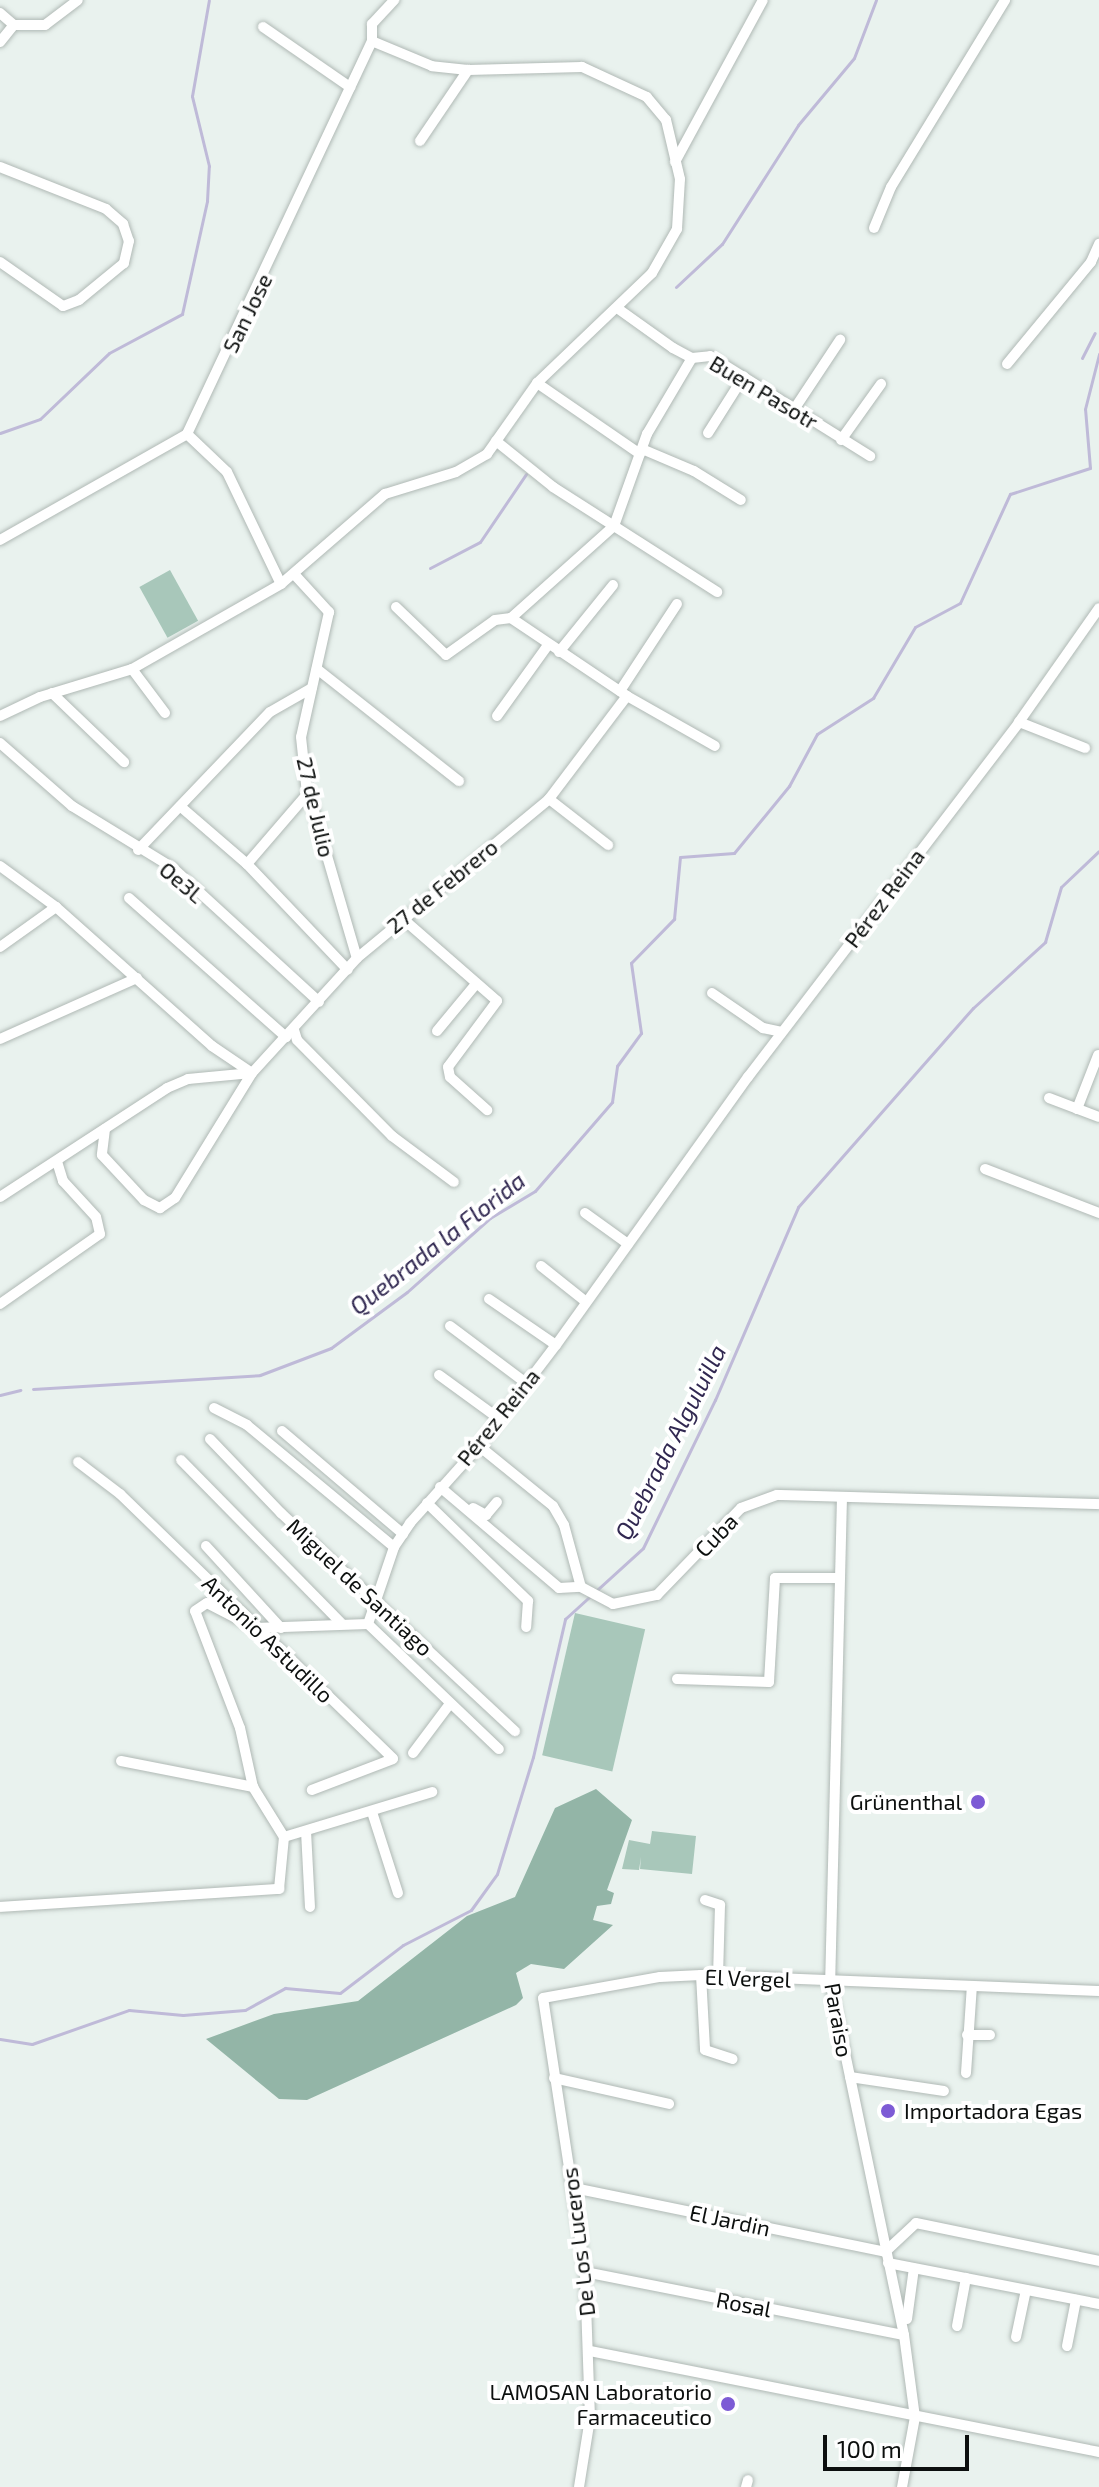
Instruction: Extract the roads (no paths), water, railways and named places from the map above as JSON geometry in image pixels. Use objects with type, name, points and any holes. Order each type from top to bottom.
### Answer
[{"type":"street","points":[[0,13],[14,25],[45,25],[78,0]]},
{"type":"street","name":"San Jose","points":[[187,434],[372,41],[372,24],[394,0]]},
{"type":"street","points":[[675,162],[763,0]]},
{"type":"street","points":[[874,228],[891,187],[1005,0]]},
{"type":"street","points":[[0,42],[14,25]]},
{"type":"street","points":[[263,27],[350,87]]},
{"type":"street","points":[[0,716],[52,693],[132,669],[281,584],[385,494],[456,472],[487,454],[537,383],[652,273],[677,229],[680,179],[666,120],[655,104],[582,67],[468,70],[432,66],[372,41]]},
{"type":"street","points":[[420,141],[468,70]]},
{"type":"street","points":[[0,167],[106,209],[123,224],[129,241],[124,263],[79,300],[63,306],[0,262]]},
{"type":"street","points":[[1007,364],[1091,262],[1099,244]]},
{"type":"street","name":"Buen Pasotr","points":[[617,308],[692,358],[710,356],[870,456]]},
{"type":"street","points":[[795,408],[840,340]]},
{"type":"street","points":[[396,607],[446,655],[495,620],[511,618],[614,526],[641,452],[692,358]]},
{"type":"street","points":[[708,433],[744,376]]},
{"type":"street","points":[[537,383],[641,452],[694,471],[741,500]]},
{"type":"street","points":[[841,440],[881,384]]},
{"type":"street","points":[[0,540],[187,434],[227,472],[281,584]]},
{"type":"street","points":[[496,441],[553,487],[717,592]]},
{"type":"street","name":"27 de Julio","points":[[294,574],[329,612],[301,737],[308,793],[357,958]]},
{"type":"street","points":[[559,652],[613,585]]},
{"type":"street","name":"27 de Febrero","points":[[105,1129],[102,1155],[144,1200],[160,1208],[175,1198],[252,1073],[357,958],[549,799],[624,694],[677,604]]},
{"type":"street","name":"Pérez Reina","points":[[368,1624],[378,1603],[394,1547],[403,1534],[442,1485],[479,1446],[556,1345],[782,1032],[1019,722],[1099,608]]},
{"type":"street","points":[[511,618],[624,694],[715,746]]},
{"type":"street","points":[[497,716],[548,645]]},
{"type":"street","points":[[132,669],[165,713]]},
{"type":"street","points":[[317,669],[459,781]]},
{"type":"street","points":[[138,850],[270,712],[312,688]]},
{"type":"street","points":[[52,693],[124,762]]},
{"type":"street","points":[[1019,722],[1085,748]]},
{"type":"street","name":"Oe3L","points":[[0,743],[65,801],[138,850],[173,868],[319,1002]]},
{"type":"street","points":[[247,864],[308,793]]},
{"type":"street","points":[[549,799],[608,845]]},
{"type":"street","points":[[181,807],[247,864],[348,970]]},
{"type":"street","points":[[0,866],[56,907],[212,1046],[252,1073]]},
{"type":"street","points":[[129,898],[297,1040],[392,1136],[454,1182]]},
{"type":"street","points":[[0,947],[56,907]]},
{"type":"street","points":[[402,918],[498,1004],[448,1072],[487,1110]]},
{"type":"street","points":[[0,1039],[137,978]]},
{"type":"street","points":[[437,1031],[476,984]]},
{"type":"street","points":[[712,993],[763,1028],[782,1032]]},
{"type":"street","points":[[1077,1109],[1098,1055]]},
{"type":"street","points":[[0,1197],[188,1079],[252,1073]]},
{"type":"street","points":[[1049,1098],[1099,1117]]},
{"type":"street","points":[[0,1304],[100,1234],[96,1217],[63,1181],[57,1161]]},
{"type":"street","points":[[985,1169],[1099,1213]]},
{"type":"street","points":[[585,1213],[628,1244]]},
{"type":"street","points":[[541,1266],[585,1301]]},
{"type":"street","points":[[489,1299],[556,1345]]},
{"type":"street","points":[[450,1326],[526,1383]]},
{"type":"street","points":[[439,1375],[498,1418]]},
{"type":"street","points":[[214,1408],[247,1425],[394,1547]]},
{"type":"street","points":[[282,1431],[403,1534]]},
{"type":"street","name":"Miguel de Santiago","points":[[210,1439],[281,1513],[515,1731]]},
{"type":"street","points":[[479,1446],[560,1515],[581,1587]]},
{"type":"street","points":[[181,1460],[340,1622]]},
{"type":"street","name":"Antonio Astudillo","points":[[78,1462],[120,1494],[393,1759],[312,1790]]},
{"type":"street","points":[[442,1485],[483,1515],[497,1502]]},
{"type":"street","name":"Cuba","points":[[442,1485],[559,1588],[581,1587],[603,1601],[642,1602],[657,1595],[741,1508],[758,1499],[842,1497],[1099,1504]]},
{"type":"street","name":"Paraiso","points":[[842,1497],[830,1981],[904,2335],[915,2417],[902,2487]]},
{"type":"street","points":[[427,1503],[528,1601],[526,1627]]},
{"type":"street","points":[[206,1546],[281,1628]]},
{"type":"street","points":[[677,1679],[769,1682],[775,1578],[840,1578]]},
{"type":"street","points":[[0,1907],[146,1895],[272,1893],[279,1889],[284,1837],[248,1788],[240,1728],[195,1611],[207,1603],[255,1628],[340,1622],[368,1624],[449,1705],[499,1749]]},
{"type":"street","points":[[413,1753],[449,1705]]},
{"type":"street","points":[[121,1761],[248,1788]]},
{"type":"street","points":[[284,1837],[432,1792]]},
{"type":"street","points":[[372,1812],[398,1893]]},
{"type":"street","points":[[306,1831],[310,1907]]},
{"type":"street","points":[[705,1900],[720,1905],[718,1976]]},
{"type":"street","points":[[701,1975],[705,2050],[708,2055],[733,2059]]},
{"type":"street","name":"El Vergel","points":[[543,1998],[660,1977],[701,1975],[1099,1991]]},
{"type":"street","points":[[966,2073],[972,1986]]},
{"type":"street","name":"De Los Luceros","points":[[543,1998],[585,2272],[590,2418],[579,2487]]},
{"type":"street","points":[[967,2035],[990,2035]]},
{"type":"street","points":[[850,2077],[944,2091]]},
{"type":"street","points":[[554,2078],[669,2104]]},
{"type":"street","name":"El Jardin","points":[[574,2188],[885,2252]]},
{"type":"street","points":[[885,2252],[904,2229],[916,2223],[1099,2261]]},
{"type":"street","points":[[888,2263],[1099,2304]]},
{"type":"street","points":[[907,2319],[914,2268]]},
{"type":"street","name":"Rosal","points":[[585,2272],[904,2335]]},
{"type":"street","points":[[957,2326],[966,2278]]},
{"type":"street","points":[[1016,2337],[1026,2290]]},
{"type":"street","points":[[1067,2346],[1076,2300]]},
{"type":"street","points":[[590,2351],[1099,2452]]},
{"type":"waterway","points":[[0,433],[40,419],[109,353],[182,314],[207,201],[209,166],[192,96],[209,0]]},
{"type":"waterway","points":[[676,287],[722,244],[798,125],[854,58],[876,0]]},
{"type":"waterway","points":[[1082,358],[1095,333]]},
{"type":"waterway","name":"Quebrada la Florida","points":[[33,1389],[260,1375],[331,1348],[407,1292],[490,1218],[535,1191],[612,1102],[617,1066],[641,1033],[631,963],[674,919],[680,857],[734,853],[789,786],[817,734],[873,698],[915,627],[960,603],[1010,494],[1090,468],[1085,409],[1099,354]]},
{"type":"waterway","points":[[430,568],[480,542],[526,474]]},
{"type":"waterway","name":"Quebrada Alguluilla","points":[[0,2039],[32,2044],[129,2010],[183,2015],[245,2010],[285,1988],[340,1993],[403,1945],[471,1910],[497,1874],[533,1757],[565,1619],[643,1548],[715,1400],[798,1207],[973,1008],[1045,942],[1061,887],[1099,851]]},
{"type":"waterway","name":"Quebrada la Florida","points":[[0,1395],[20,1390]]},
{"type":"place","name":"Grünenthal","points":[[978,1802]]},
{"type":"place","name":"Importadora Egas","points":[[888,2111]]},
{"type":"place","name":"LAMOSAN Laboratorio Farmaceutico","points":[[728,2404]]}]
